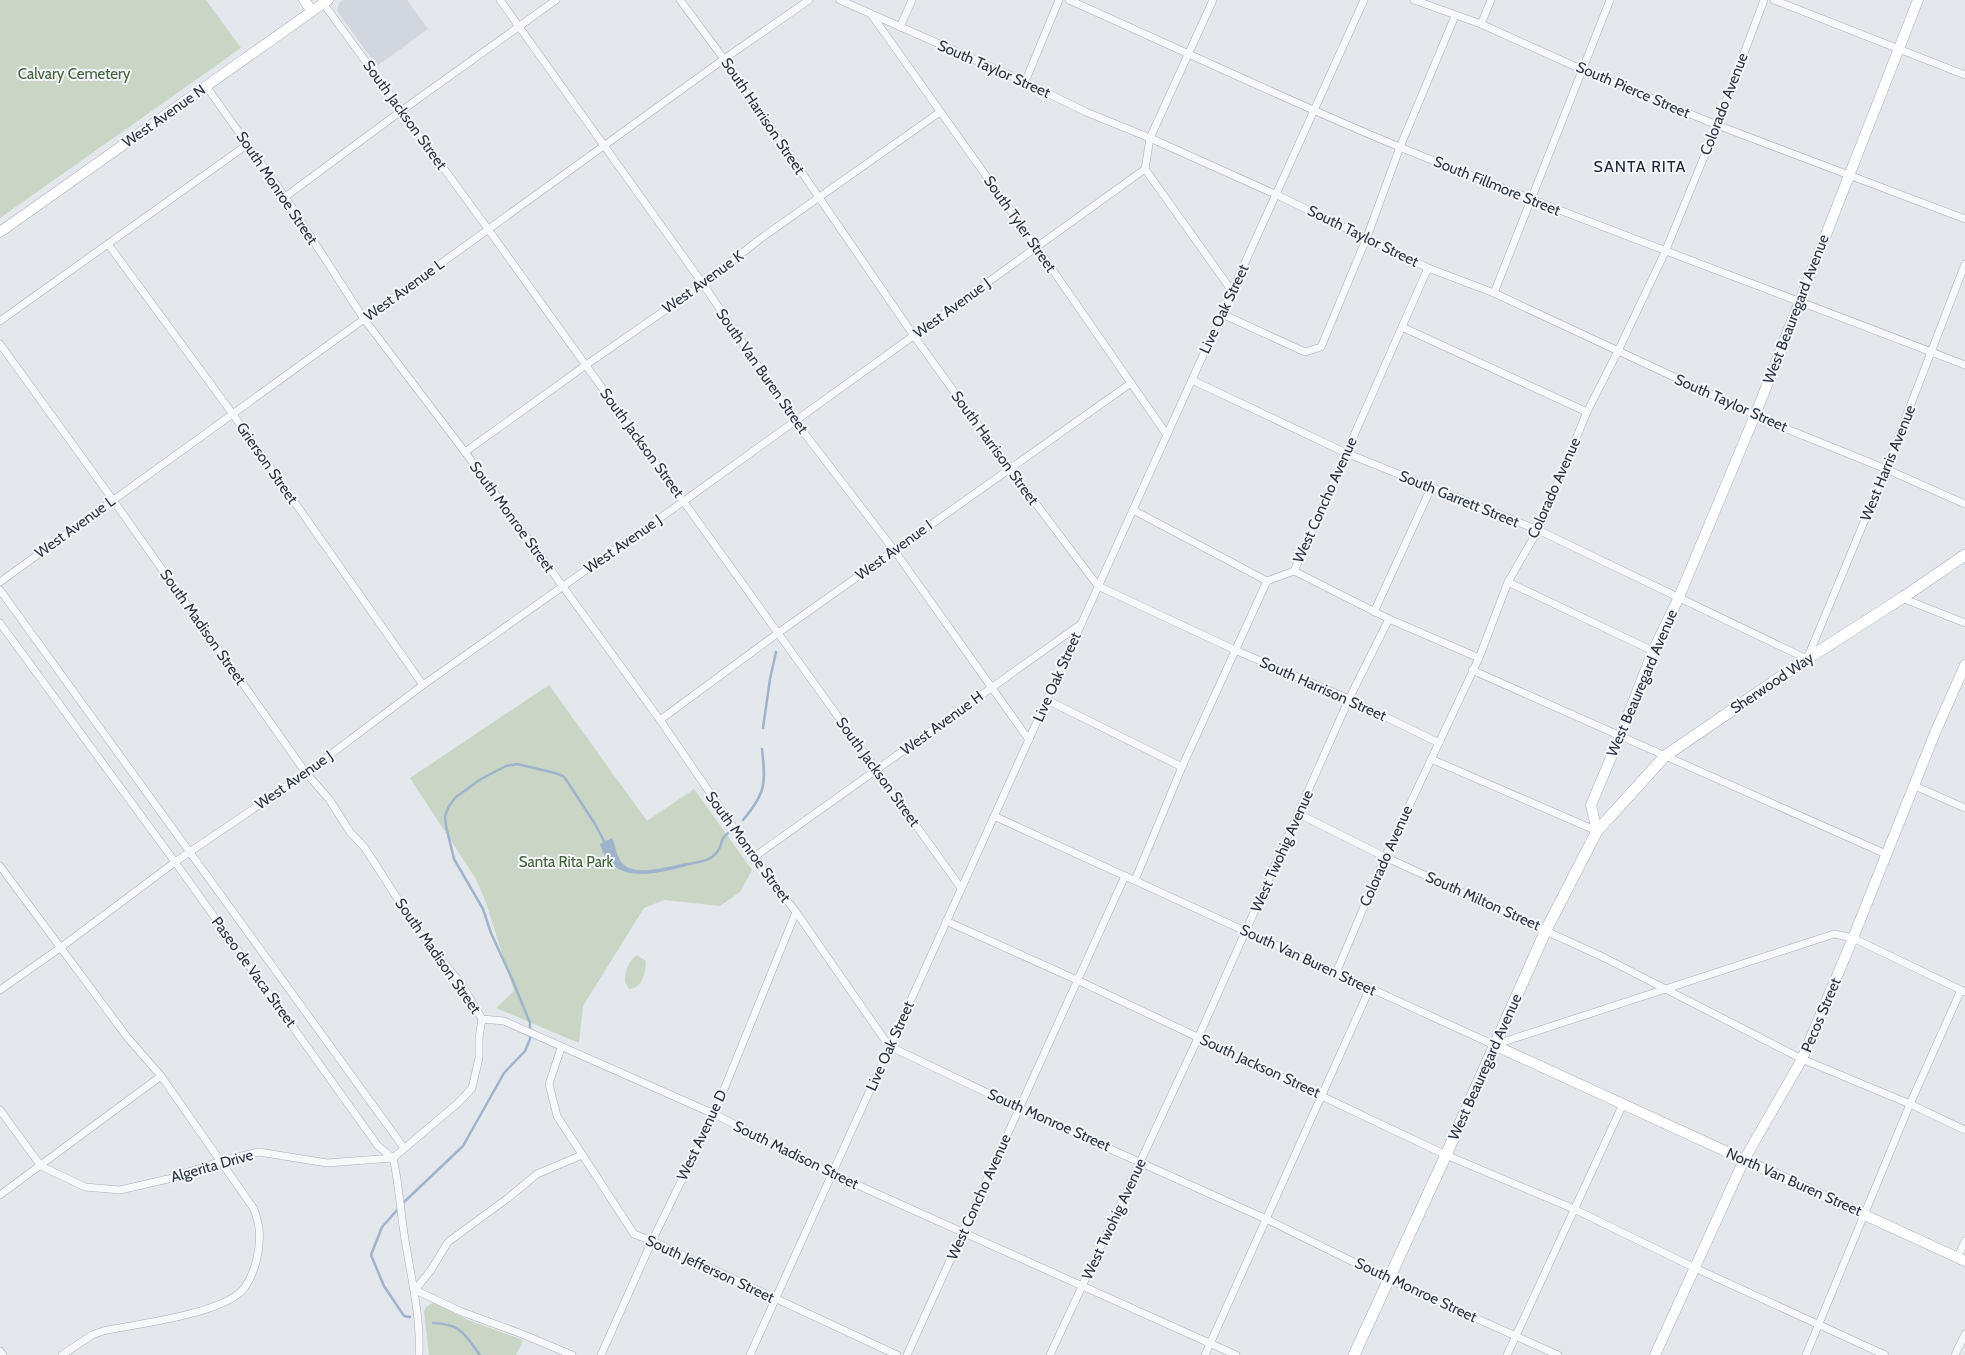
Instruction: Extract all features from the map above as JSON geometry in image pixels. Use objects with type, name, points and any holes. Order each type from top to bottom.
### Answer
[{"type":"main road","name":"Sherwood Way","points":[[1597,832],[1665,756],[1807,659],[1965,555]]},
{"type":"main road","name":"West Beauregard Avenue","points":[[1354,1355],[1446,1155],[1546,930],[1597,832]]},
{"type":"street","points":[[304,0],[312,11]]},
{"type":"street","name":"South Van Buren Street","points":[[500,0],[702,284],[795,420],[894,550],[1028,740]]},
{"type":"street","points":[[285,197],[556,0]]},
{"type":"street","name":"South Harrison Street","points":[[680,0],[724,59],[914,336],[1009,468],[1098,586],[1235,650],[1349,699],[1439,743]]},
{"type":"street","name":"West Avenue L","points":[[0,582],[603,146],[809,0]]},
{"type":"street","name":"South Taylor Street","points":[[840,0],[1025,82],[1086,112],[1277,194],[1428,268],[1494,293],[1777,424],[1965,504]]},
{"type":"street","points":[[900,27],[912,0]]},
{"type":"street","points":[[1025,82],[1059,0]]},
{"type":"street","name":"South Fillmore Street","points":[[1069,0],[1400,147],[1665,252],[1800,301],[1965,365]]},
{"type":"street","points":[[1213,0],[1190,54],[1150,138],[1145,169],[1232,290]]},
{"type":"street","name":"Live Oak Street","points":[[750,1355],[1364,0]]},
{"type":"street","name":"South Pierce Street","points":[[1414,0],[1481,24],[1583,70],[1717,125],[1965,220]]},
{"type":"street","points":[[1481,24],[1492,0]]},
{"type":"street","points":[[1494,293],[1610,0]]},
{"type":"street","name":"Colorado Avenue","points":[[1336,972],[1385,857],[1479,658],[1508,582],[1538,530],[1587,412],[1665,252],[1717,125],[1764,0]]},
{"type":"street","points":[[1774,0],[1965,75]]},
{"type":"street","name":"West Beauregard Avenue","points":[[1597,832],[1591,805],[1653,651],[1679,597],[1756,414],[1918,0]]},
{"type":"street","name":"West Avenue N","points":[[0,232],[324,1]]},
{"type":"street","name":"South Jackson Street","points":[[324,1],[401,111],[586,364],[961,888]]},
{"type":"street","name":"South Tyler Street","points":[[871,14],[1036,246],[1167,435]]},
{"type":"street","points":[[1222,314],[1305,352],[1321,347],[1367,238],[1400,147],[1455,16]]},
{"type":"street","name":"South Monroe Street","points":[[206,86],[285,197],[364,319],[465,452],[660,720],[754,857],[796,912],[890,1046],[1020,1108],[1142,1161],[1266,1219],[1388,1279],[1558,1355]]},
{"type":"street","name":"West Avenue K","points":[[465,452],[586,364],[702,284],[818,197],[940,112]]},
{"type":"street","points":[[0,321],[248,144]]},
{"type":"street","name":"West Avenue J","points":[[0,990],[189,852],[306,774],[423,685],[684,502],[1145,169]]},
{"type":"street","name":"Grierson Street","points":[[108,244],[232,413],[423,685]]},
{"type":"street","name":"West Harris Avenue","points":[[1807,659],[1886,469],[1965,264]]},
{"type":"street","name":"West Concho Avenue","points":[[1267,581],[1294,571],[1428,268]]},
{"type":"street","points":[[1402,327],[1587,412]]},
{"type":"street","name":"South Madison Street","points":[[0,344],[113,500],[306,774],[329,799],[350,832],[365,848],[415,926],[462,985],[482,1019],[504,1022],[714,1114],[833,1174],[1236,1355]]},
{"type":"street","name":"South Garrett Street","points":[[1192,380],[1346,453],[1538,530],[1807,659]]},
{"type":"street","name":"West Avenue I","points":[[660,720],[894,550],[1131,383]]},
{"type":"street","points":[[1374,612],[1432,488]]},
{"type":"street","points":[[1133,510],[1267,581],[1182,767],[1134,880]]},
{"type":"street","points":[[1294,571],[1374,612],[1479,658]]},
{"type":"street","points":[[1508,582],[1653,651]]},
{"type":"street","name":"Paseo de Vaca Street","points":[[0,590],[404,1148]]},
{"type":"street","points":[[1902,598],[1965,623]]},
{"type":"street","name":"West Twohig Avenue","points":[[1050,1355],[1142,1161],[1349,699],[1389,619]]},
{"type":"street","name":"Paseo de Vaca Street","points":[[0,622],[175,862],[378,1146],[393,1158]]},
{"type":"street","name":"West Avenue H","points":[[754,857],[1081,623]]},
{"type":"street","name":"Pecos Street","points":[[1655,1355],[1744,1160],[1802,1058],[1853,938],[1935,733],[1965,665]]},
{"type":"street","points":[[1472,670],[1886,854]]},
{"type":"street","points":[[1047,700],[1182,767]]},
{"type":"street","points":[[1431,760],[1597,832]]},
{"type":"street","points":[[1915,786],[1965,808]]},
{"type":"street","name":"South Milton Street","points":[[1298,814],[1385,857],[1546,930],[1802,1058],[1910,1104],[1965,1130]]},
{"type":"street","name":"South Van Buren Street","points":[[994,816],[1623,1104]]},
{"type":"street","points":[[0,866],[127,1037],[161,1076],[254,1209],[259,1228],[257,1263],[245,1288],[233,1298],[213,1307],[188,1314],[103,1330],[62,1355]]},
{"type":"street","name":"West Concho Avenue","points":[[907,1355],[1125,876]]},
{"type":"street","name":"West Avenue D","points":[[601,1355],[652,1241],[714,1114],[796,912]]},
{"type":"street","name":"South Jackson Street","points":[[946,921],[1077,980],[1446,1155],[1574,1209],[1695,1268],[1885,1355]]},
{"type":"street","points":[[1494,1046],[1834,934],[1853,938],[1963,991],[1910,1104],[1806,1355]]},
{"type":"street","points":[[1205,1355],[1370,988]]},
{"type":"street","points":[[419,1355],[415,1290],[404,1235],[398,1179],[393,1158],[458,1103],[472,1088],[479,1058],[479,1038],[482,1019]]},
{"type":"street","name":"South Jefferson Street","points":[[561,1048],[549,1084],[557,1116],[634,1234],[897,1355]]},
{"type":"street","points":[[0,1195],[161,1076]]},
{"type":"street","points":[[1507,1355],[1623,1104]]},
{"type":"street","name":"North Van Buren Street","points":[[1623,1104],[1961,1259]]},
{"type":"street","points":[[0,1110],[40,1166]]},
{"type":"street","name":"Algerita Drive","points":[[40,1166],[85,1187],[120,1190],[168,1179],[221,1161],[258,1152],[327,1163],[393,1158]]},
{"type":"street","points":[[415,1290],[431,1270],[448,1242],[537,1174],[582,1155]]},
{"type":"street","points":[[1961,1259],[1965,1241]]},
{"type":"street","points":[[415,1290],[462,1312],[572,1355]]},
{"type":"street","points":[[1955,1355],[1965,1334]]},
{"type":"street","points":[[0,1351],[3,1355]]},
{"type":"shaded area","points":[[343,0],[407,0],[428,29],[377,66],[337,11],[339,3]]},
{"type":"green space","name":"Calvary Cemetery","points":[[0,0],[206,0],[241,48],[0,218]]},
{"type":"green space","name":"Santa Rita Park","points":[[549,685],[647,821],[694,789],[752,870],[740,892],[720,906],[664,900],[644,908],[583,1006],[579,1043],[496,1008],[514,991],[486,903],[476,879],[410,778]]},
{"type":"green space","points":[[637,955],[646,961],[644,975],[638,985],[629,989],[625,982],[626,970],[631,960]]},
{"type":"green space","points":[[434,1302],[468,1320],[523,1340],[516,1355],[429,1355],[424,1311],[426,1307]]},
{"type":"water","points":[[612,838],[619,858],[629,868],[644,870],[686,863],[687,866],[649,874],[625,872],[614,866],[606,857],[600,844]]},
{"type":"waterway","points":[[763,728],[776,652]]},
{"type":"waterway","points":[[743,820],[751,811],[763,787],[762,749]]},
{"type":"waterway","points":[[402,1204],[463,1146],[504,1073],[525,1051],[530,1039],[530,1023],[491,933],[483,909],[454,859],[445,816],[449,806],[456,797],[481,779],[506,766],[517,764],[555,773],[563,776],[567,781],[605,843]]},
{"type":"waterway","points":[[684,865],[705,861],[714,856],[723,838],[728,833]]},
{"type":"waterway","points":[[398,1209],[382,1227],[371,1255],[384,1286],[404,1316],[410,1317]]},
{"type":"waterway","points":[[433,1323],[450,1325],[456,1328],[466,1336],[480,1355]]},
{"type":"district","name":"SANTA RITA","points":[[1640,166]]}]
